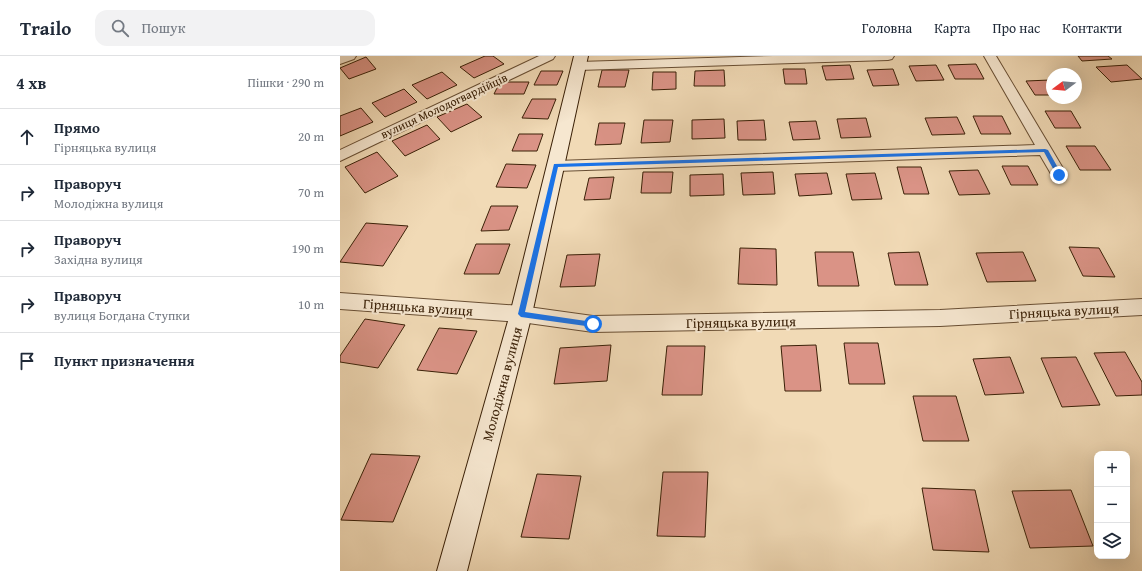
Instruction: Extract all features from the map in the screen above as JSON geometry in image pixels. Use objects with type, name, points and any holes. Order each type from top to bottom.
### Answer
[{"type":"street","points":[[340,60],[350,56]]},
{"type":"street","name":"вулиця Молодогвардійців","points":[[340,156],[549,56]]},
{"type":"street","points":[[580,61],[888,56]]},
{"type":"street","points":[[990,56],[1059,175]]},
{"type":"street","name":"Молодіжна вулиця","points":[[452,571],[521,314],[580,61]]},
{"type":"street","points":[[556,166],[1045,150]]},
{"type":"street","name":"Гірняцька вулиця","points":[[340,301],[521,314],[593,324],[940,318],[1142,308]]},
{"type":"building","points":[[485,56],[493,56],[504,64],[474,78],[460,67]]},
{"type":"building","points":[[1078,56],[1108,56],[1112,59],[1082,61]]},
{"type":"building","points":[[366,57],[376,69],[349,79],[340,68]]},
{"type":"building","points":[[976,64],[984,79],[955,79],[948,65]]},
{"type":"building","points":[[850,65],[854,79],[826,80],[822,66]]},
{"type":"building","points":[[936,65],[944,80],[916,81],[909,66]]},
{"type":"building","points":[[1127,65],[1142,79],[1111,82],[1096,67]]},
{"type":"building","points":[[783,69],[805,69],[807,84],[785,84]]},
{"type":"building","points":[[893,69],[899,85],[873,86],[867,70]]},
{"type":"building","points":[[602,70],[629,70],[625,87],[598,87]]},
{"type":"building","points":[[724,70],[725,86],[694,86],[695,71]]},
{"type":"building","points":[[541,71],[563,71],[557,85],[534,85]]},
{"type":"building","points":[[442,72],[457,85],[427,99],[412,85]]},
{"type":"building","points":[[653,72],[676,72],[676,89],[652,90]]},
{"type":"building","points":[[1046,80],[1046,95],[1035,95],[1026,81]]},
{"type":"building","points":[[500,82],[529,82],[524,94],[494,94]]},
{"type":"building","points":[[404,89],[417,102],[385,117],[372,103]]},
{"type":"building","points":[[532,99],[556,99],[548,119],[522,118]]},
{"type":"building","points":[[467,104],[482,117],[451,132],[437,117]]},
{"type":"building","points":[[361,108],[373,122],[340,136],[340,116]]},
{"type":"building","points":[[1045,111],[1071,111],[1081,128],[1055,128]]},
{"type":"building","points":[[973,116],[1002,116],[1011,134],[981,134]]},
{"type":"building","points":[[957,117],[965,134],[932,135],[925,118]]},
{"type":"building","points":[[866,118],[871,137],[841,138],[837,119]]},
{"type":"building","points":[[724,119],[725,138],[692,139],[692,120]]},
{"type":"building","points":[[644,120],[673,120],[670,142],[641,143]]},
{"type":"building","points":[[764,120],[766,140],[738,140],[737,121]]},
{"type":"building","points":[[816,121],[820,139],[793,140],[789,122]]},
{"type":"building","points":[[599,123],[625,123],[621,144],[595,145]]},
{"type":"building","points":[[427,125],[440,139],[405,156],[392,141]]},
{"type":"building","points":[[519,134],[543,134],[537,151],[512,151]]},
{"type":"building","points":[[1066,146],[1095,146],[1111,170],[1080,170]]},
{"type":"building","points":[[377,152],[398,176],[365,193],[345,167]]},
{"type":"building","points":[[506,164],[536,165],[527,188],[496,187]]},
{"type":"building","points":[[1002,166],[1028,166],[1038,185],[1011,185]]},
{"type":"building","points":[[897,167],[921,167],[929,194],[904,194]]},
{"type":"building","points":[[978,170],[990,194],[959,195],[949,171]]},
{"type":"building","points":[[643,172],[673,172],[671,193],[641,193]]},
{"type":"building","points":[[773,172],[775,194],[743,195],[741,173]]},
{"type":"building","points":[[827,173],[832,194],[799,196],[795,174]]},
{"type":"building","points":[[875,173],[882,199],[852,200],[846,174]]},
{"type":"building","points":[[723,174],[724,195],[690,196],[690,175]]},
{"type":"building","points":[[614,177],[610,199],[584,200],[589,178]]},
{"type":"building","points":[[491,206],[518,206],[509,230],[481,231]]},
{"type":"building","points":[[366,223],[408,226],[383,266],[340,262]]},
{"type":"building","points":[[476,244],[510,244],[499,274],[464,274]]},
{"type":"building","points":[[1069,247],[1099,248],[1115,277],[1083,276]]},
{"type":"building","points":[[740,248],[776,249],[777,285],[738,284]]},
{"type":"building","points":[[815,252],[853,252],[859,286],[818,286]]},
{"type":"building","points":[[919,252],[928,285],[895,285],[888,253]]},
{"type":"building","points":[[1023,252],[1036,281],[987,282],[976,253]]},
{"type":"building","points":[[600,254],[595,286],[560,287],[567,255]]},
{"type":"building","points":[[365,319],[405,325],[378,368],[340,362],[340,356]]},
{"type":"building","points":[[439,328],[477,331],[457,374],[417,370]]},
{"type":"building","points":[[844,343],[878,343],[885,384],[849,384]]},
{"type":"building","points":[[611,345],[607,381],[554,384],[560,348]]},
{"type":"building","points":[[816,345],[821,391],[785,391],[781,346]]},
{"type":"building","points":[[667,346],[705,346],[702,395],[662,395]]},
{"type":"building","points":[[1125,352],[1142,382],[1142,395],[1116,396],[1094,353]]},
{"type":"building","points":[[1010,357],[1024,393],[985,395],[973,359]]},
{"type":"building","points":[[1076,357],[1100,405],[1062,407],[1041,358]]},
{"type":"building","points":[[913,396],[956,396],[969,441],[923,441]]},
{"type":"building","points":[[371,454],[420,456],[393,522],[341,520]]},
{"type":"building","points":[[663,472],[708,472],[705,537],[657,536]]},
{"type":"building","points":[[537,474],[581,476],[569,539],[521,537]]},
{"type":"building","points":[[922,488],[975,490],[989,552],[933,550]]},
{"type":"building","points":[[1071,490],[1093,546],[1030,548],[1012,491]]},
{"type":"route","points":[[593,324],[521,314],[556,166],[1045,150],[1059,175]]}]
